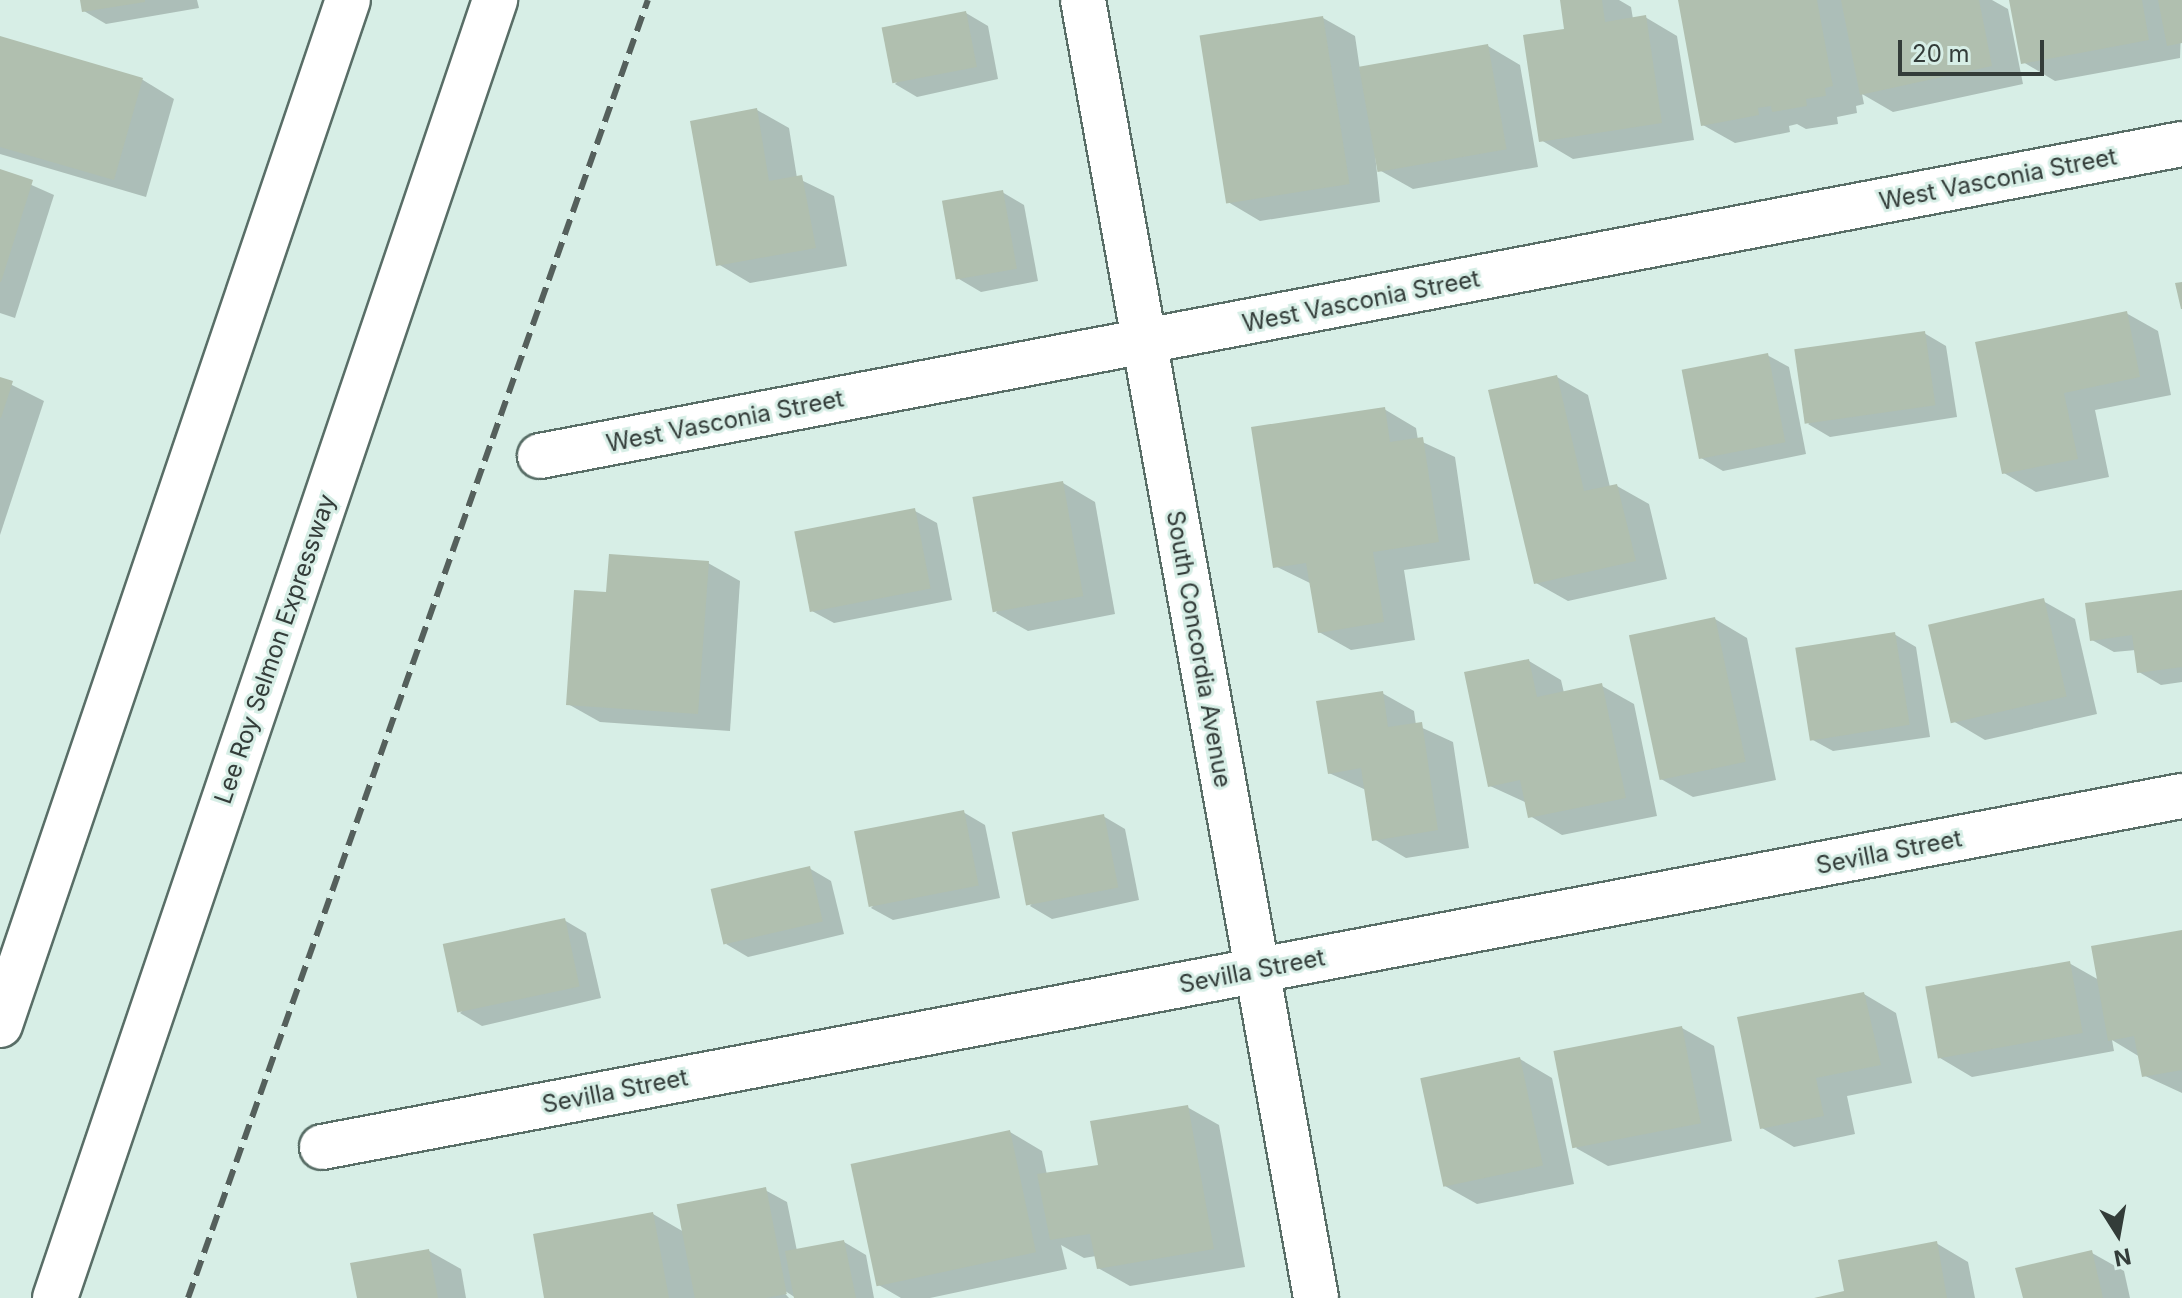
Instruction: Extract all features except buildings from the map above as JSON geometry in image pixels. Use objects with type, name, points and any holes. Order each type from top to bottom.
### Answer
[{"type":"main road","points":[[0,1025],[348,0]]},
{"type":"main road","name":"South Concordia Avenue","points":[[1083,0],[1316,1298]]},
{"type":"main road","name":"Lee Roy Selmon Expressway","points":[[55,1298],[496,6]]},
{"type":"main road","name":"West Vasconia Street","points":[[540,456],[2182,144]]},
{"type":"main road","name":"Sevilla Street","points":[[322,1147],[2182,796]]},
{"type":"railway","points":[[188,1298],[648,0]]}]
